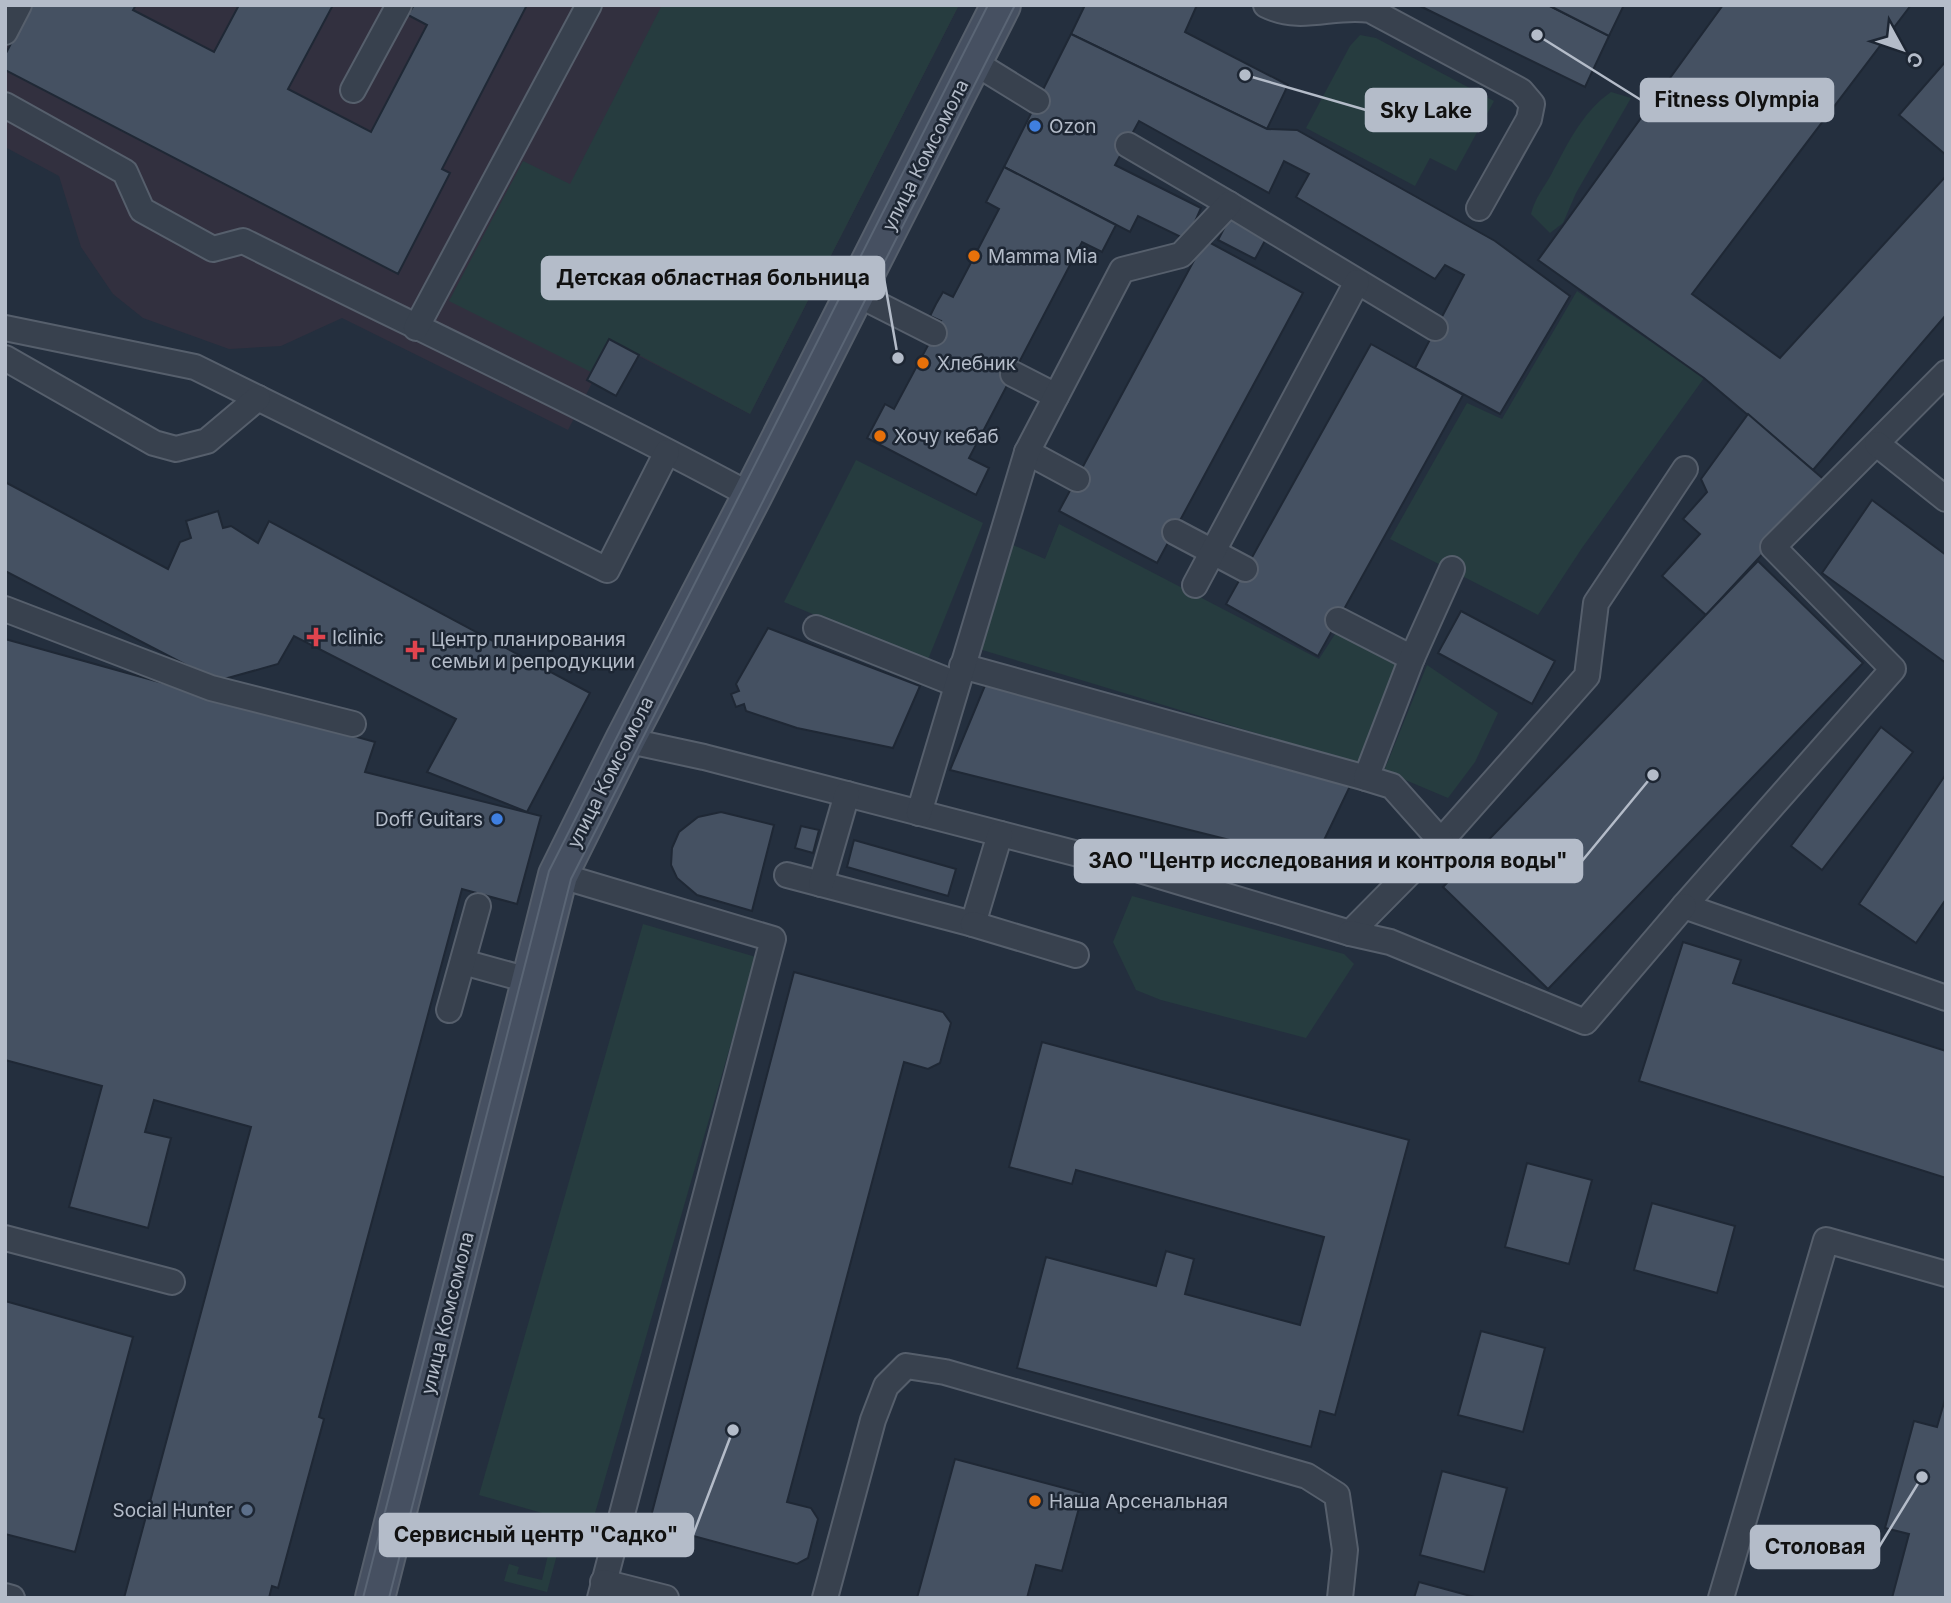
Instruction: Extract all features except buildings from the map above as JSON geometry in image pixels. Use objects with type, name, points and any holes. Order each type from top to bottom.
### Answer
[{"type":"main road","name":"улица Комсомола","points":[[374,1598],[558,875],[1001,5]]},
{"type":"lane","points":[[5,32],[19,5]]},
{"type":"lane","points":[[354,90],[399,5]]},
{"type":"lane","points":[[416,328],[589,5]]},
{"type":"lane","points":[[1266,5],[1279,12],[1297,15],[1353,8],[1370,10],[1521,91],[1532,104],[1529,119],[1479,208]]},
{"type":"lane","points":[[972,61],[1037,101]]},
{"type":"lane","points":[[5,105],[125,172],[142,210],[213,249],[243,241],[580,406],[752,496]]},
{"type":"lane","points":[[1128,145],[1435,328]]},
{"type":"lane","points":[[919,813],[1027,452],[1122,270],[1181,255],[1229,204]]},
{"type":"lane","points":[[1195,585],[1357,282]]},
{"type":"lane","points":[[855,292],[934,333]]},
{"type":"lane","points":[[5,328],[195,367],[607,570],[667,452]]},
{"type":"lane","points":[[5,358],[154,443],[176,449],[207,442],[258,398]]},
{"type":"lane","points":[[625,740],[704,757],[1140,870],[1350,933],[1390,942],[1585,1022],[1893,669],[1773,547],[1946,373]]},
{"type":"lane","points":[[1013,374],[1056,396]]},
{"type":"lane","points":[[1877,444],[1946,499]]},
{"type":"lane","points":[[1027,452],[1077,479]]},
{"type":"lane","points":[[1350,933],[1441,841],[1587,676],[1597,603],[1685,469]]},
{"type":"lane","points":[[1175,532],[1245,569]]},
{"type":"lane","points":[[1366,778],[1412,658],[1452,569]]},
{"type":"lane","points":[[5,609],[211,688],[352,724]]},
{"type":"lane","points":[[1338,620],[1412,658]]},
{"type":"lane","points":[[816,628],[959,675],[1392,786],[1441,841]]},
{"type":"lane","points":[[821,884],[847,794]]},
{"type":"lane","points":[[973,924],[1000,834]]},
{"type":"lane","points":[[558,875],[773,939],[601,1590],[666,1598]]},
{"type":"lane","points":[[787,875],[973,924],[1076,955]]},
{"type":"lane","points":[[449,1010],[478,906]]},
{"type":"lane","points":[[1684,906],[1946,998]]},
{"type":"lane","points":[[463,962],[532,981]]},
{"type":"lane","points":[[5,1238],[172,1282]]},
{"type":"lane","points":[[1721,1598],[1826,1240],[1946,1273]]},
{"type":"lane","points":[[825,1598],[873,1420],[886,1386],[906,1366],[946,1372],[1307,1476],[1337,1494],[1345,1550],[1340,1598]]},
{"type":"lane","points":[[5,1596],[12,1598]]},
{"type":"shaded area","points":[[5,5],[959,5],[750,414],[639,356],[616,396],[592,383],[568,430],[342,318],[281,346],[229,349],[143,318],[113,294],[81,247],[59,176],[5,147]]},
{"type":"green space","points":[[662,5],[959,5],[750,414],[609,339],[591,372],[449,301],[523,161],[570,184]]},
{"type":"green space","points":[[1360,35],[1376,38],[1494,101],[1456,171],[1430,158],[1415,186],[1306,128],[1350,46]]},
{"type":"green space","points":[[1611,92],[1631,98],[1576,193],[1563,223],[1550,233],[1531,214],[1535,203],[1576,130],[1592,109]]},
{"type":"green space","points":[[1577,291],[1704,378],[1582,548],[1538,615],[1390,539],[1467,403],[1502,419]]},
{"type":"green space","points":[[856,460],[983,523],[927,662],[784,602]]},
{"type":"green space","points":[[1059,524],[1319,659],[1339,628],[1404,659],[1364,766],[979,649],[1006,542],[1045,559]]},
{"type":"green space","points":[[1427,665],[1498,713],[1475,762],[1448,798],[1384,771]]},
{"type":"green space","points":[[1132,896],[1344,954],[1354,964],[1306,1038],[1161,1000],[1136,990],[1113,942]]},
{"type":"green space","points":[[643,924],[756,957],[591,1527],[479,1495]]},
{"type":"green space","points":[[517,1535],[559,1547],[547,1592],[504,1581],[509,1564],[519,1567],[517,1574],[542,1580],[548,1555],[525,1548],[522,1556],[512,1553]]},
{"type":"tram line","points":[[363,1598],[549,871],[988,5]]},
{"type":"tram line","points":[[389,1598],[571,879],[1015,5]]},
{"type":"place","name":"Fitness Olympia","points":[[1537,35]]},
{"type":"place","name":"Sky Lake","points":[[1245,75]]},
{"type":"place","name":"Ozon","points":[[1035,126]]},
{"type":"place","name":"Mamma Mia","points":[[974,256]]},
{"type":"place","name":"Детская областная больница","points":[[898,358]]},
{"type":"place","name":"Хлебник","points":[[923,363]]},
{"type":"place","name":"Хочу кебаб","points":[[880,436]]},
{"type":"place","name":"Iclinic","points":[[316,637]]},
{"type":"place","name":"Центр планирования семьи и репродукции","points":[[415,650]]},
{"type":"place","name":"ЗАО \"Центр исследования и контроля воды\"","points":[[1653,775]]},
{"type":"place","name":"Doff Guitars","points":[[497,819]]},
{"type":"place","name":"Сервисный центр \"Садко\"","points":[[733,1430]]},
{"type":"place","name":"Столовая","points":[[1922,1477]]},
{"type":"place","name":"Наша Арсенальная","points":[[1035,1501]]},
{"type":"place","name":"Social Hunter","points":[[247,1510]]}]
